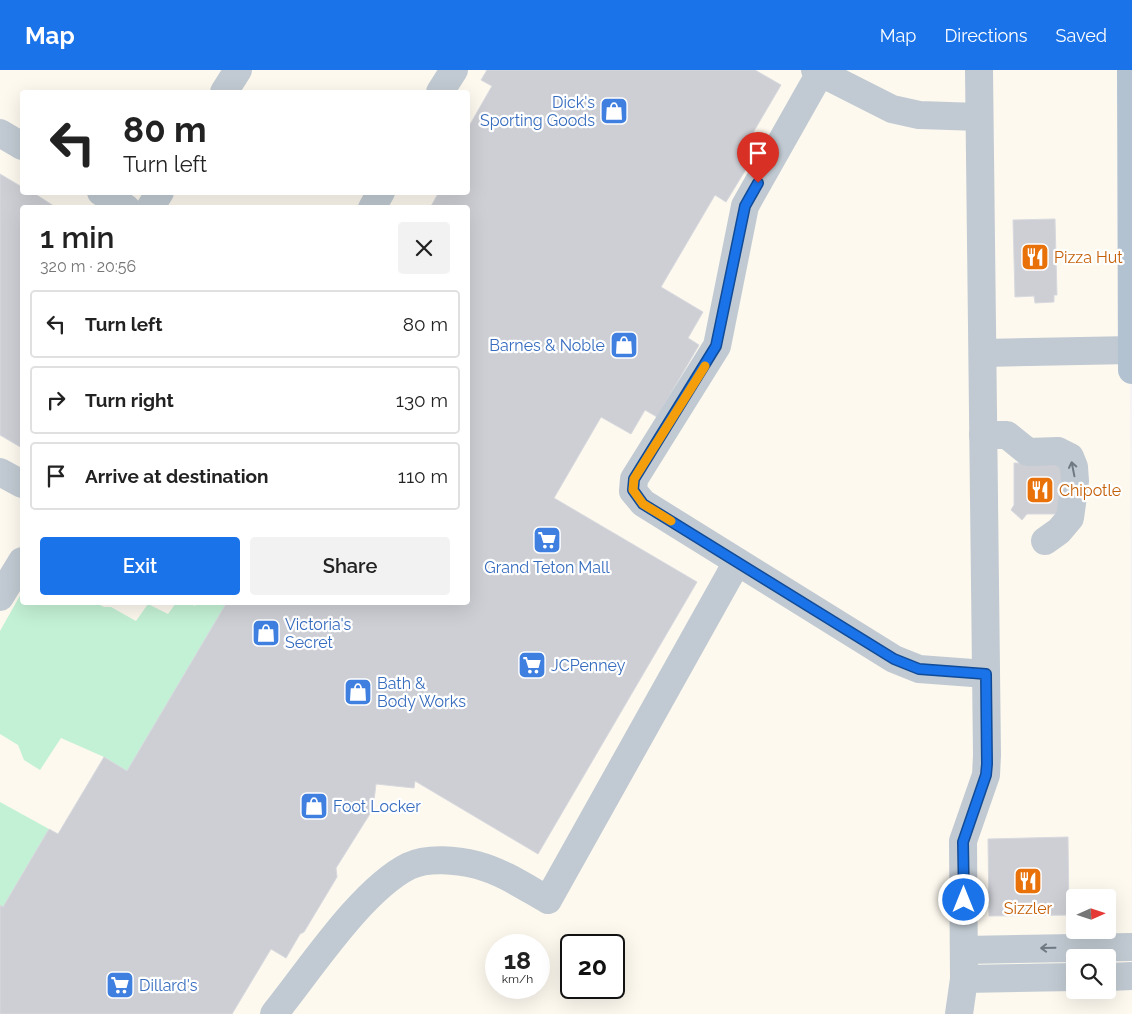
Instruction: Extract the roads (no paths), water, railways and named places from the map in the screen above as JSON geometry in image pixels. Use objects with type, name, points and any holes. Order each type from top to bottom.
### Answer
[{"type":"main road","points":[[1131,70],[1132,357]]},
{"type":"lane","points":[[225,90],[238,70]]},
{"type":"lane","points":[[441,90],[454,70]]},
{"type":"lane","points":[[959,1014],[964,979],[963,842],[986,775],[979,70]]},
{"type":"lane","points":[[979,117],[919,115],[892,109],[818,72],[745,206],[716,346],[634,479],[633,490],[643,504],[894,659],[919,669],[986,674]]},
{"type":"lane","points":[[0,133],[20,145]]},
{"type":"lane","points":[[105,195],[121,205]]},
{"type":"lane","points":[[983,353],[1132,357]]},
{"type":"lane","points":[[983,435],[1007,435],[1028,452],[1058,451],[1070,458],[1074,467],[1075,481],[1070,518],[1060,531],[1045,541]]},
{"type":"lane","points":[[0,472],[20,483]]},
{"type":"lane","points":[[274,1014],[359,907],[395,875],[410,866],[427,861],[476,865],[501,873],[548,900],[737,562]]},
{"type":"lane","points":[[0,597],[20,563]]},
{"type":"lane","points":[[964,950],[1132,947]]},
{"type":"lane","points":[[1116,977],[1132,976]]},
{"type":"lane","points":[[964,979],[1066,978]]},
{"type":"place","name":"Dick's Sporting Goods","points":[[614,111]]},
{"type":"place","name":"Pizza Hut","points":[[1035,257]]},
{"type":"place","name":"Barnes & Noble","points":[[624,345]]},
{"type":"place","name":"Chipotle","points":[[1040,490]]},
{"type":"place","name":"Grand Teton Mall","points":[[547,540]]},
{"type":"place","name":"Victoria's Secret","points":[[266,633]]},
{"type":"place","name":"JCPenney","points":[[532,665]]},
{"type":"place","name":"Bath & Body Works","points":[[358,692]]},
{"type":"place","name":"Foot Locker","points":[[314,806]]},
{"type":"place","name":"Sizzler","points":[[1028,881]]},
{"type":"place","name":"Dillard's","points":[[120,985]]}]
